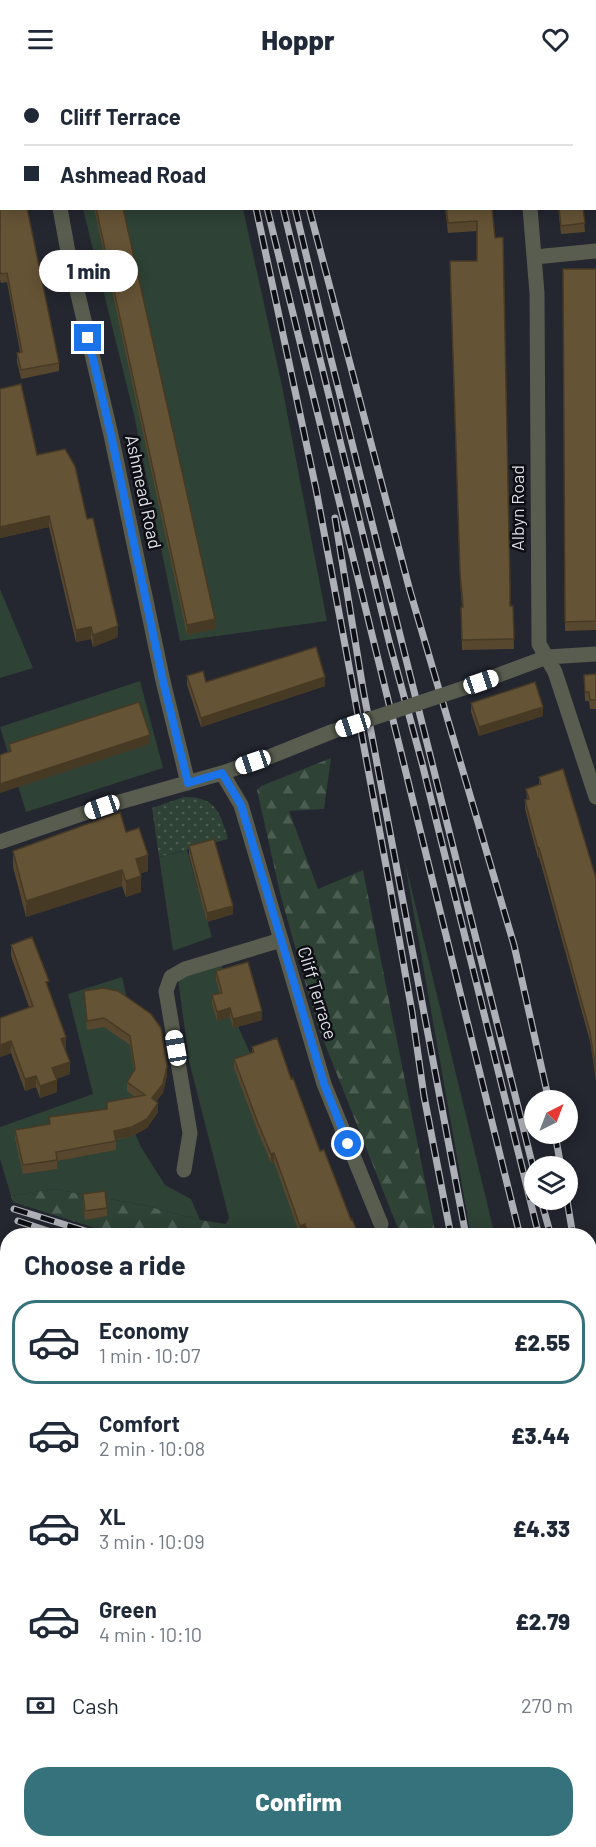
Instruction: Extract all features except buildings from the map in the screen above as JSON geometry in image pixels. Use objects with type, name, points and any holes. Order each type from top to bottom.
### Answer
[{"type":"street","name":"Ashmead Road","points":[[60,210],[163,681],[188,783]]},
{"type":"street","name":"Albyn Road","points":[[530,210],[535,257],[539,644],[555,672],[596,797]]},
{"type":"street","points":[[535,257],[596,251]]},
{"type":"street","points":[[0,842],[102,807],[222,773],[331,732],[464,688],[547,657],[596,654]]},
{"type":"street","name":"Cliff Terrace","points":[[222,773],[241,805],[324,1084],[381,1224]]},
{"type":"street","points":[[184,1170],[190,1133],[166,991],[171,977],[185,969],[281,940]]},
{"type":"green space","points":[[83,210],[243,210],[281,381],[327,621],[180,641],[134,415]]},
{"type":"green space","points":[[0,589],[33,668],[0,678]]},
{"type":"green space","points":[[140,681],[163,768],[26,812],[0,727]]},
{"type":"green space","points":[[331,758],[324,809],[289,811],[318,889],[363,870],[434,1228],[398,1228],[317,1024],[281,897],[257,790],[261,786]]},
{"type":"green space","points":[[184,797],[203,799],[215,808],[228,839],[159,857],[152,808]]},
{"type":"green space","points":[[187,850],[212,937],[173,951],[159,857]]},
{"type":"green space","points":[[404,858],[493,1228],[470,1228]]},
{"type":"green space","points":[[221,962],[234,1018],[253,1059],[320,1228],[228,1228],[226,1224],[229,1218],[189,1061],[178,979]]},
{"type":"green space","points":[[122,977],[148,1088],[125,1110],[141,1147],[165,1185],[191,1199],[200,1220],[143,1205],[53,1189],[11,1196],[0,1159],[0,1127],[93,1094],[68,994]]},
{"type":"green space","points":[[53,1189],[143,1205],[200,1220],[226,1224],[228,1228],[95,1228],[13,1202],[11,1196]]},
{"type":"railway","points":[[256,210],[316,489],[390,887],[424,1096],[449,1228]]},
{"type":"railway","points":[[267,210],[518,1228]]},
{"type":"railway","points":[[283,210],[537,1228]]},
{"type":"railway","points":[[295,210],[530,1156]]},
{"type":"railway","points":[[310,210],[410,591],[514,945],[547,1090]]},
{"type":"railway","points":[[335,518],[363,689],[464,1228]]},
{"type":"railway","points":[[557,1144],[559,1156]]},
{"type":"railway","points":[[14,1209],[76,1228]]},
{"type":"railway","points":[[544,1210],[549,1228]]},
{"type":"railway","points":[[569,1210],[572,1228]]},
{"type":"railway","points":[[18,1221],[39,1228]]},
{"type":"route","points":[[88,338],[163,681],[188,783],[222,773],[241,805],[324,1084],[348,1144]]}]
